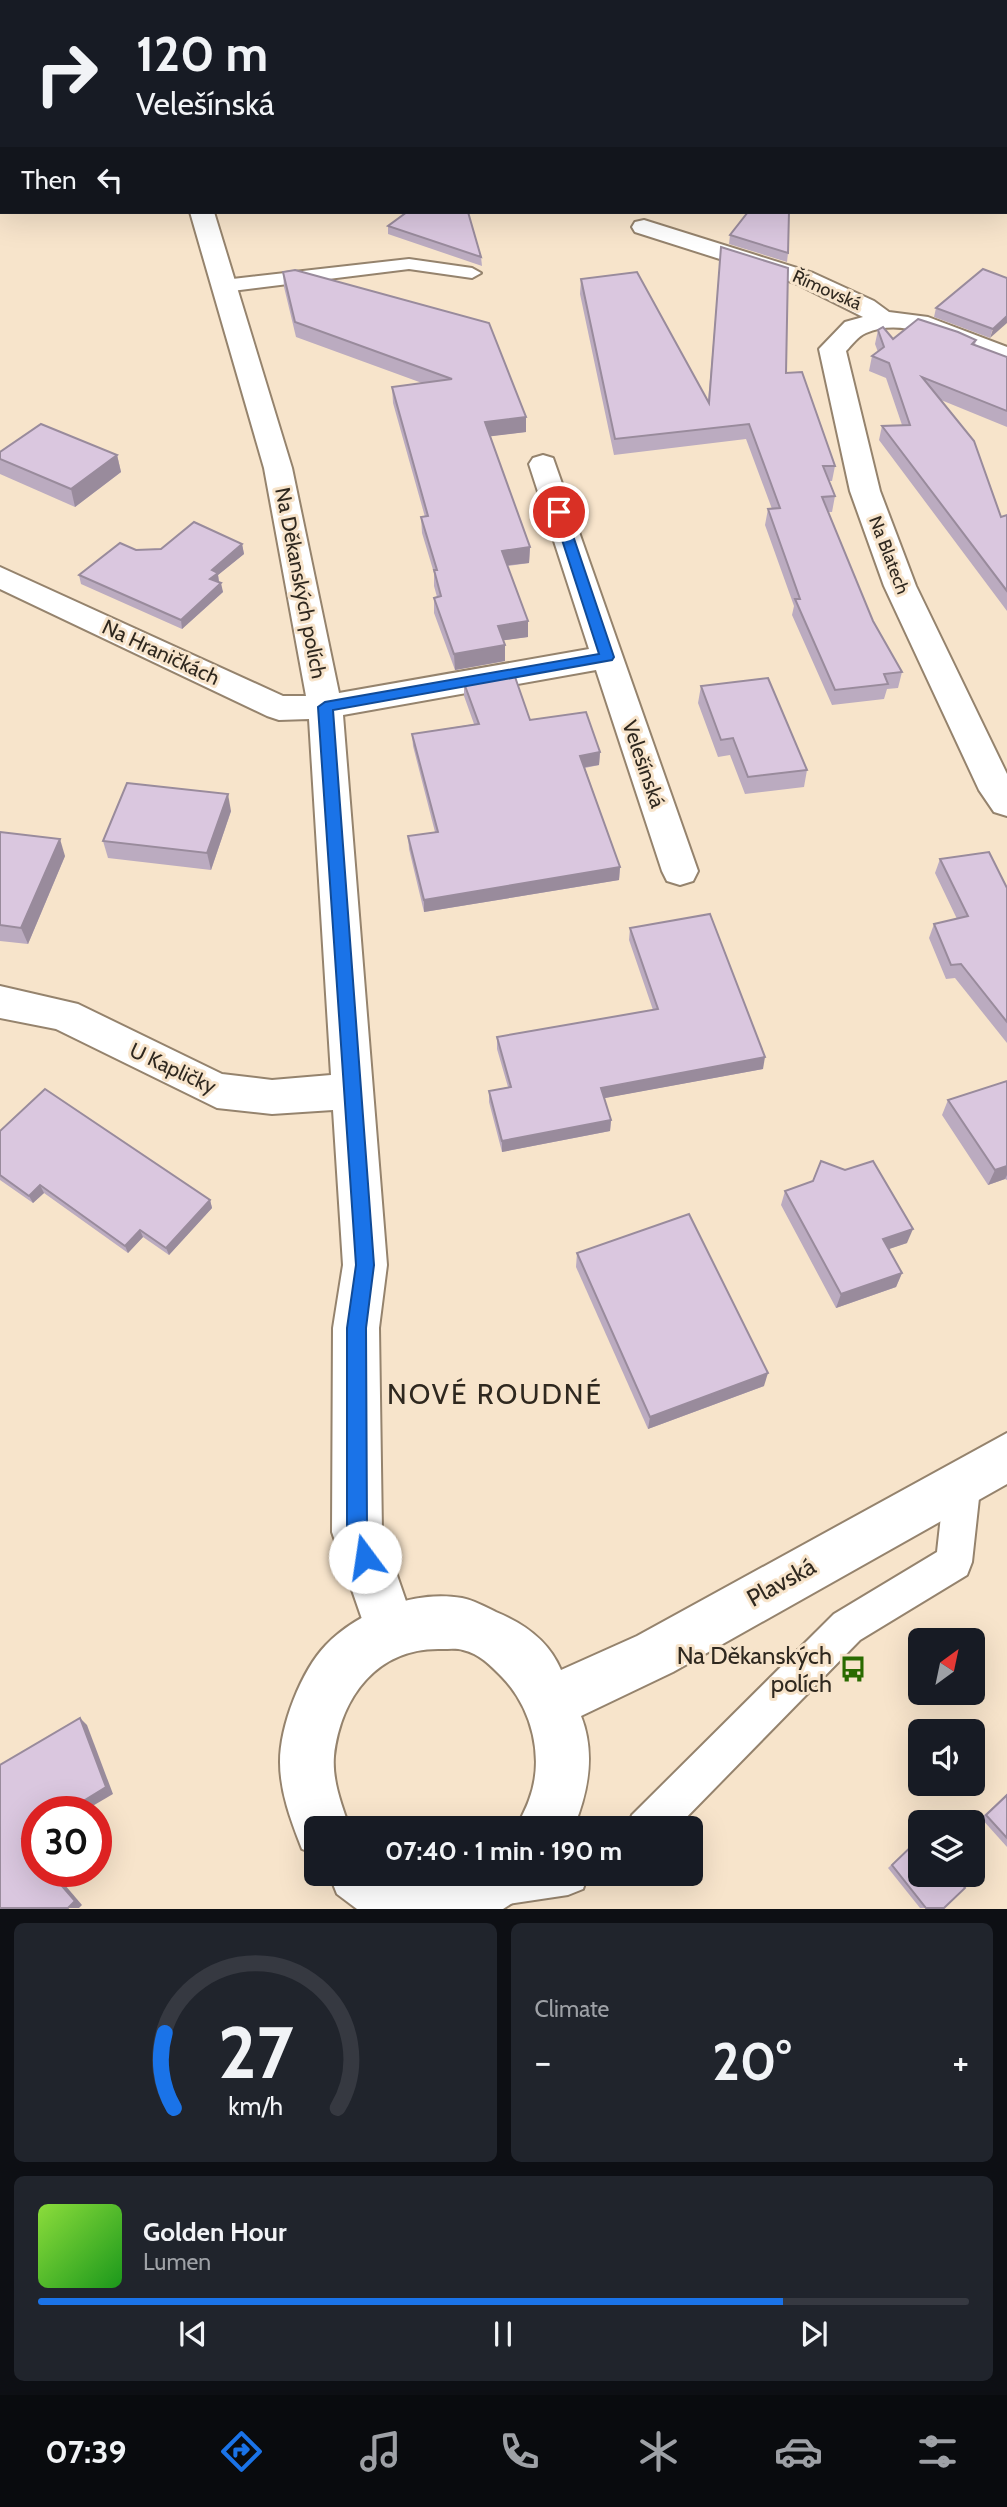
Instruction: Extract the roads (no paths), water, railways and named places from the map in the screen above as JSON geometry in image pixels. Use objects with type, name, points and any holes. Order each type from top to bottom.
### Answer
[{"type":"street","name":"Na Děkanských polích","points":[[203,214],[278,468],[325,707],[365,1265],[356,1328],[357,1532],[390,1630]]},
{"type":"street","name":"Římovská","points":[[644,227],[804,278],[865,306],[882,319],[919,323],[1007,356]]},
{"type":"street","name":"Na Blatech","points":[[882,319],[854,328],[832,349],[865,491],[900,586],[998,790],[1007,803]]},
{"type":"street","name":"Velešínská","points":[[543,464],[680,872]]},
{"type":"street","name":"Na Hraničkách","points":[[0,577],[279,708],[325,707]]},
{"type":"street","points":[[325,707],[607,657]]},
{"type":"street","name":"U Kapličky","points":[[0,1002],[64,1015],[217,1091],[272,1097],[354,1091]]},
{"type":"street","name":"Plavská","points":[[552,1702],[655,1654],[985,1468]]},
{"type":"street","points":[[317,1816],[311,1798],[307,1756],[315,1716],[332,1679],[358,1649],[390,1630],[428,1620],[466,1623],[502,1638],[531,1666],[552,1702],[562,1742],[561,1783],[549,1816]]},
{"type":"street","points":[[373,1892],[420,1901],[457,1899],[486,1886]]},
{"type":"lane","points":[[223,286],[410,264],[472,273]]},
{"type":"lane","points":[[659,1816],[847,1628],[954,1562],[985,1468]]},
{"type":"place","name":"Na Děkanských polích","points":[[853,1669]]},
{"type":"district","name":"NOVÉ ROUDNÉ","points":[[495,1394]]}]
